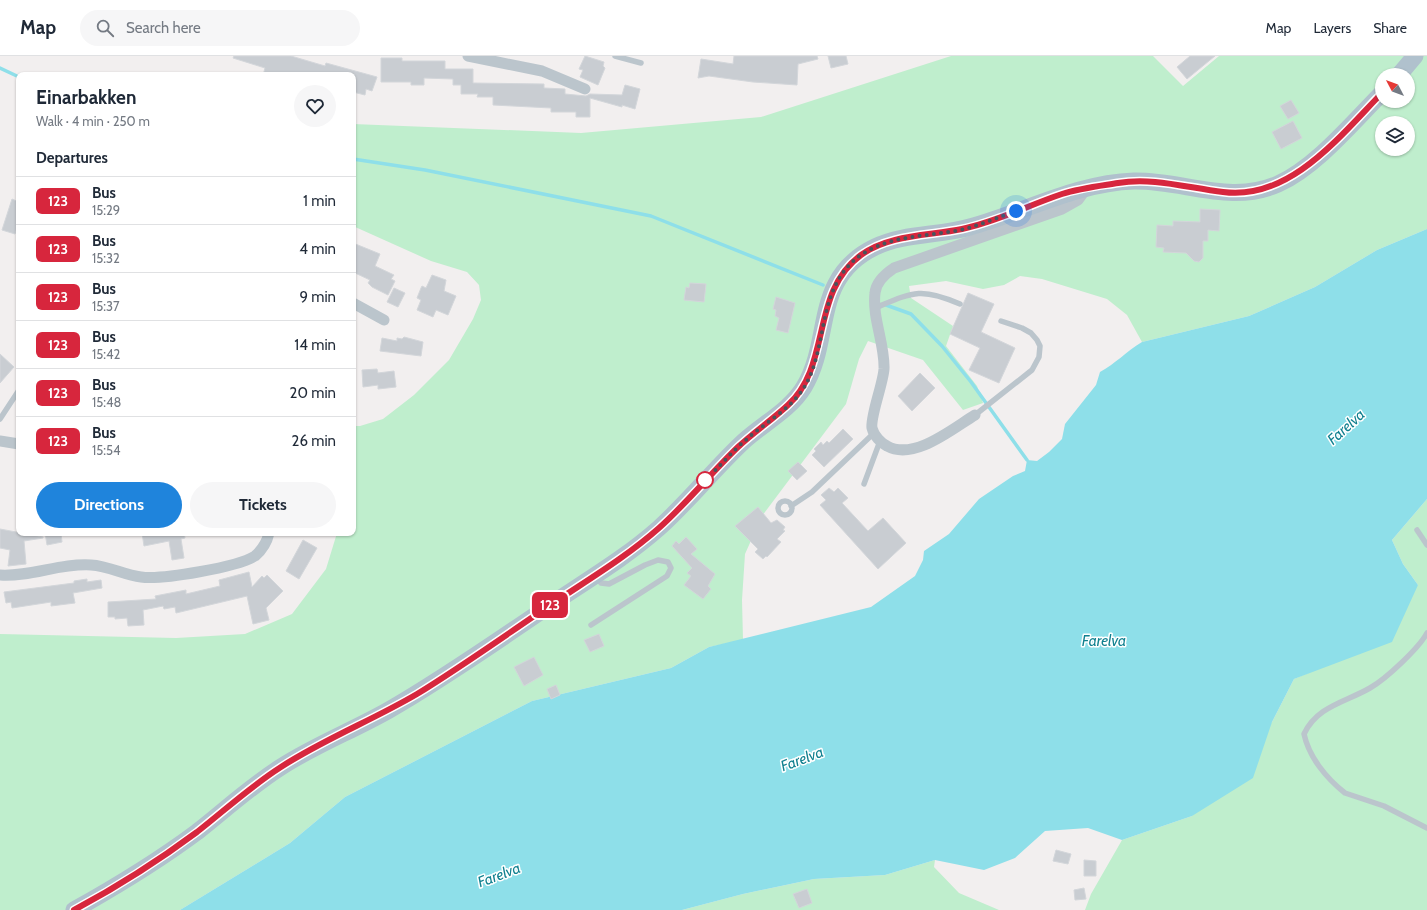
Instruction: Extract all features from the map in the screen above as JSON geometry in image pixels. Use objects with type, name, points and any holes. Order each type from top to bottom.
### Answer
[{"type":"main road","points":[[1405,68],[1415,56]]},
{"type":"main road","points":[[74,910],[141,871],[174,848],[281,767],[417,694],[499,641],[595,576],[659,528],[746,439],[783,410],[800,394],[807,382],[814,363],[822,325],[833,289],[849,266],[859,256],[888,241],[964,229],[1067,193],[1086,188],[1139,181],[1179,184],[1233,193],[1261,189],[1278,184],[1308,165],[1340,136],[1375,100]]},
{"type":"street","points":[[468,56],[507,60],[542,71],[585,89]]},
{"type":"street","points":[[975,415],[915,450],[898,450],[888,447],[877,437],[872,427],[881,387],[884,356],[875,308],[874,293],[877,285],[881,278],[894,268],[1062,209],[1078,200],[1086,188]]},
{"type":"street","points":[[356,305],[384,320]]},
{"type":"street","points":[[0,441],[16,444]]},
{"type":"street","points":[[0,575],[24,575],[90,564],[140,577],[159,578],[247,560],[262,549],[268,536]]},
{"type":"lane","points":[[615,56],[641,63]]},
{"type":"lane","points":[[875,308],[904,296],[917,294],[932,294],[960,304]]},
{"type":"lane","points":[[975,415],[1032,370],[1039,357],[1040,346],[1031,333],[1002,321]]},
{"type":"lane","points":[[0,419],[16,395]]},
{"type":"lane","points":[[792,506],[812,492],[836,469],[877,437]]},
{"type":"lane","points":[[864,484],[877,437]]},
{"type":"lane","points":[[1417,530],[1427,545]]},
{"type":"lane","points":[[591,625],[667,576],[672,568],[668,562],[658,560],[609,584],[601,583],[595,576]]},
{"type":"lane","points":[[1427,633],[1413,651],[1371,688],[1336,703],[1319,713],[1309,724],[1304,734],[1310,754],[1345,793],[1397,811],[1427,828]]},
{"type":"green space","points":[[951,56],[1153,56],[1183,86],[1219,56],[1427,56],[1427,229],[1377,250],[1315,287],[1249,316],[1142,342],[1127,315],[1107,299],[1042,279],[1020,276],[1004,285],[983,289],[946,281],[909,286],[911,298],[953,326],[946,346],[977,386],[983,403],[963,410],[923,360],[868,341],[859,359],[846,404],[762,516],[745,554],[742,600],[743,640],[709,647],[671,668],[532,701],[345,797],[290,843],[180,910],[0,910],[0,634],[176,638],[245,634],[292,614],[326,569],[336,536],[356,536],[356,426],[383,419],[414,395],[449,360],[473,319],[481,300],[479,285],[467,272],[431,261],[356,227],[356,124],[581,133],[761,117]]},
{"type":"green space","points":[[1427,499],[1427,910],[1085,910],[1091,894],[1122,840],[1192,816],[1272,722],[1294,679],[1339,660],[1418,585],[1403,564],[1392,540]]},
{"type":"green space","points":[[935,860],[934,867],[959,893],[999,910],[682,910],[743,894],[814,879],[885,875]]},
{"type":"water","name":"Farelva","points":[[1427,229],[1427,499],[1392,540],[1403,564],[1418,585],[1392,642],[1294,679],[1272,722],[1253,778],[1192,816],[1122,840],[1088,828],[1045,831],[1015,858],[984,870],[935,860],[885,875],[814,879],[743,894],[682,910],[180,910],[290,843],[345,797],[532,701],[671,668],[709,647],[871,607],[915,576],[923,560],[924,551],[949,534],[979,499],[1013,476],[1025,471],[1027,460],[1037,461],[1049,452],[1062,439],[1065,424],[1096,385],[1100,372],[1142,342],[1249,316],[1315,287],[1377,250]]},
{"type":"building","points":[[234,56],[291,56],[325,66],[326,63],[377,77],[372,91],[366,89],[365,95],[356,93],[356,72],[264,72],[265,68],[233,58]]},
{"type":"building","points":[[585,56],[604,62],[603,66],[605,68],[598,85],[580,77],[583,70],[579,69]]},
{"type":"building","points":[[734,56],[817,56],[818,59],[798,64],[797,85],[753,82],[709,76],[698,78],[701,59],[733,64]]},
{"type":"building","points":[[828,56],[846,56],[848,64],[831,68]]},
{"type":"building","points":[[1190,56],[1215,56],[1187,79],[1177,67]]},
{"type":"building","points":[[381,58],[402,58],[402,61],[445,61],[445,69],[473,69],[473,83],[544,84],[544,88],[565,89],[565,94],[586,96],[590,94],[622,95],[625,85],[640,89],[635,109],[590,98],[590,117],[576,117],[576,112],[551,112],[551,108],[493,105],[493,97],[477,97],[478,94],[461,94],[461,85],[453,85],[453,79],[424,78],[424,85],[411,85],[411,82],[381,82]]},
{"type":"building","points":[[1291,100],[1299,113],[1288,119],[1280,106]]},
{"type":"building","points":[[1293,121],[1302,138],[1281,149],[1272,132]]},
{"type":"building","points":[[12,199],[16,201],[15,234],[2,230]]},
{"type":"building","points":[[1200,209],[1220,210],[1219,231],[1208,230],[1208,241],[1203,241],[1203,258],[1199,262],[1194,261],[1186,253],[1163,252],[1164,248],[1156,247],[1157,225],[1173,226],[1173,221],[1200,222]]},
{"type":"building","points":[[356,244],[380,254],[375,266],[394,275],[391,279],[395,281],[388,295],[372,287],[368,283],[370,280],[356,273]]},
{"type":"building","points":[[432,275],[446,280],[444,291],[456,296],[448,315],[436,310],[433,317],[417,310],[421,300],[417,298],[421,288],[422,286],[426,288]]},
{"type":"building","points":[[690,283],[706,284],[704,302],[684,300],[686,287],[689,288]]},
{"type":"building","points":[[394,288],[405,293],[398,307],[387,302]]},
{"type":"building","points":[[968,293],[994,304],[981,332],[1015,348],[999,383],[969,370],[980,348],[950,334]]},
{"type":"building","points":[[776,297],[795,303],[788,333],[776,330],[779,318],[775,316],[776,310],[773,309]]},
{"type":"building","points":[[404,337],[423,342],[421,356],[380,351],[382,338],[397,341],[397,338],[402,339]]},
{"type":"building","points":[[0,354],[14,367],[0,383]]},
{"type":"building","points":[[377,369],[378,373],[394,371],[396,387],[378,389],[378,385],[363,387],[362,370]]},
{"type":"building","points":[[920,373],[935,388],[912,411],[898,396]]},
{"type":"building","points":[[843,429],[853,439],[824,467],[812,455],[816,451],[814,449],[821,442],[823,445],[827,441],[829,443]]},
{"type":"building","points":[[798,462],[807,471],[797,480],[788,471]]},
{"type":"building","points":[[829,488],[834,492],[838,488],[848,498],[842,503],[868,531],[883,518],[906,543],[878,569],[820,505],[826,500],[821,495]]},
{"type":"building","points":[[758,507],[771,523],[777,520],[785,527],[783,530],[785,531],[777,539],[781,542],[767,557],[766,556],[763,559],[755,552],[758,549],[735,526]]},
{"type":"building","points":[[0,529],[16,532],[16,536],[43,537],[24,541],[26,564],[8,566],[10,550],[0,548]]},
{"type":"building","points":[[46,536],[61,536],[62,542],[47,545]]},
{"type":"building","points":[[142,536],[185,536],[185,538],[181,539],[184,558],[172,560],[169,541],[144,546]]},
{"type":"building","points":[[686,537],[697,549],[691,554],[715,574],[708,586],[711,589],[703,599],[684,585],[691,576],[687,573],[692,568],[672,546],[676,541],[679,544]]},
{"type":"building","points":[[303,540],[317,548],[299,579],[286,571]]},
{"type":"building","points":[[249,572],[252,587],[262,576],[264,578],[267,575],[283,591],[266,608],[269,620],[253,624],[247,596],[176,613],[175,607],[164,609],[163,606],[143,610],[144,625],[128,626],[127,618],[115,619],[115,617],[108,617],[108,602],[156,599],[155,596],[186,590],[186,594],[220,586],[219,580]]},
{"type":"building","points":[[87,579],[87,582],[101,580],[102,588],[73,593],[75,603],[51,606],[51,602],[12,608],[11,602],[6,603],[4,592],[74,583],[74,581]]},
{"type":"building","points":[[599,634],[604,646],[590,652],[584,640]]},
{"type":"building","points":[[534,657],[543,675],[524,686],[514,667]]},
{"type":"building","points":[[556,685],[560,695],[551,699],[547,689]]},
{"type":"building","points":[[1056,850],[1071,854],[1068,864],[1053,861]]},
{"type":"building","points":[[1084,860],[1096,861],[1096,876],[1084,876]]},
{"type":"building","points":[[1084,888],[1086,899],[1075,900],[1074,890]]},
{"type":"building","points":[[807,889],[812,903],[799,908],[793,894]]},
{"type":"waterway","points":[[0,68],[16,76]]},
{"type":"waterway","points":[[356,159],[425,170],[651,216],[823,285]]},
{"type":"waterway","points":[[886,305],[911,314],[942,346],[971,382],[1027,460]]},
{"type":"bus line","name":"123","points":[[74,910],[141,871],[198,831],[246,792],[281,767],[417,694],[499,641],[547,607],[595,576],[659,528],[713,471],[746,439],[783,410],[800,394],[805,386],[814,363],[822,325],[833,289],[849,266],[859,256],[888,241],[964,229],[1067,193],[1086,188],[1139,181],[1179,184],[1218,192],[1233,193],[1261,189],[1278,184],[1308,165],[1340,136],[1375,100]]},
{"type":"route","points":[[705,480],[746,439],[783,410],[800,394],[805,386],[814,363],[822,325],[833,289],[849,266],[859,256],[888,241],[964,229],[1016,211]]}]
